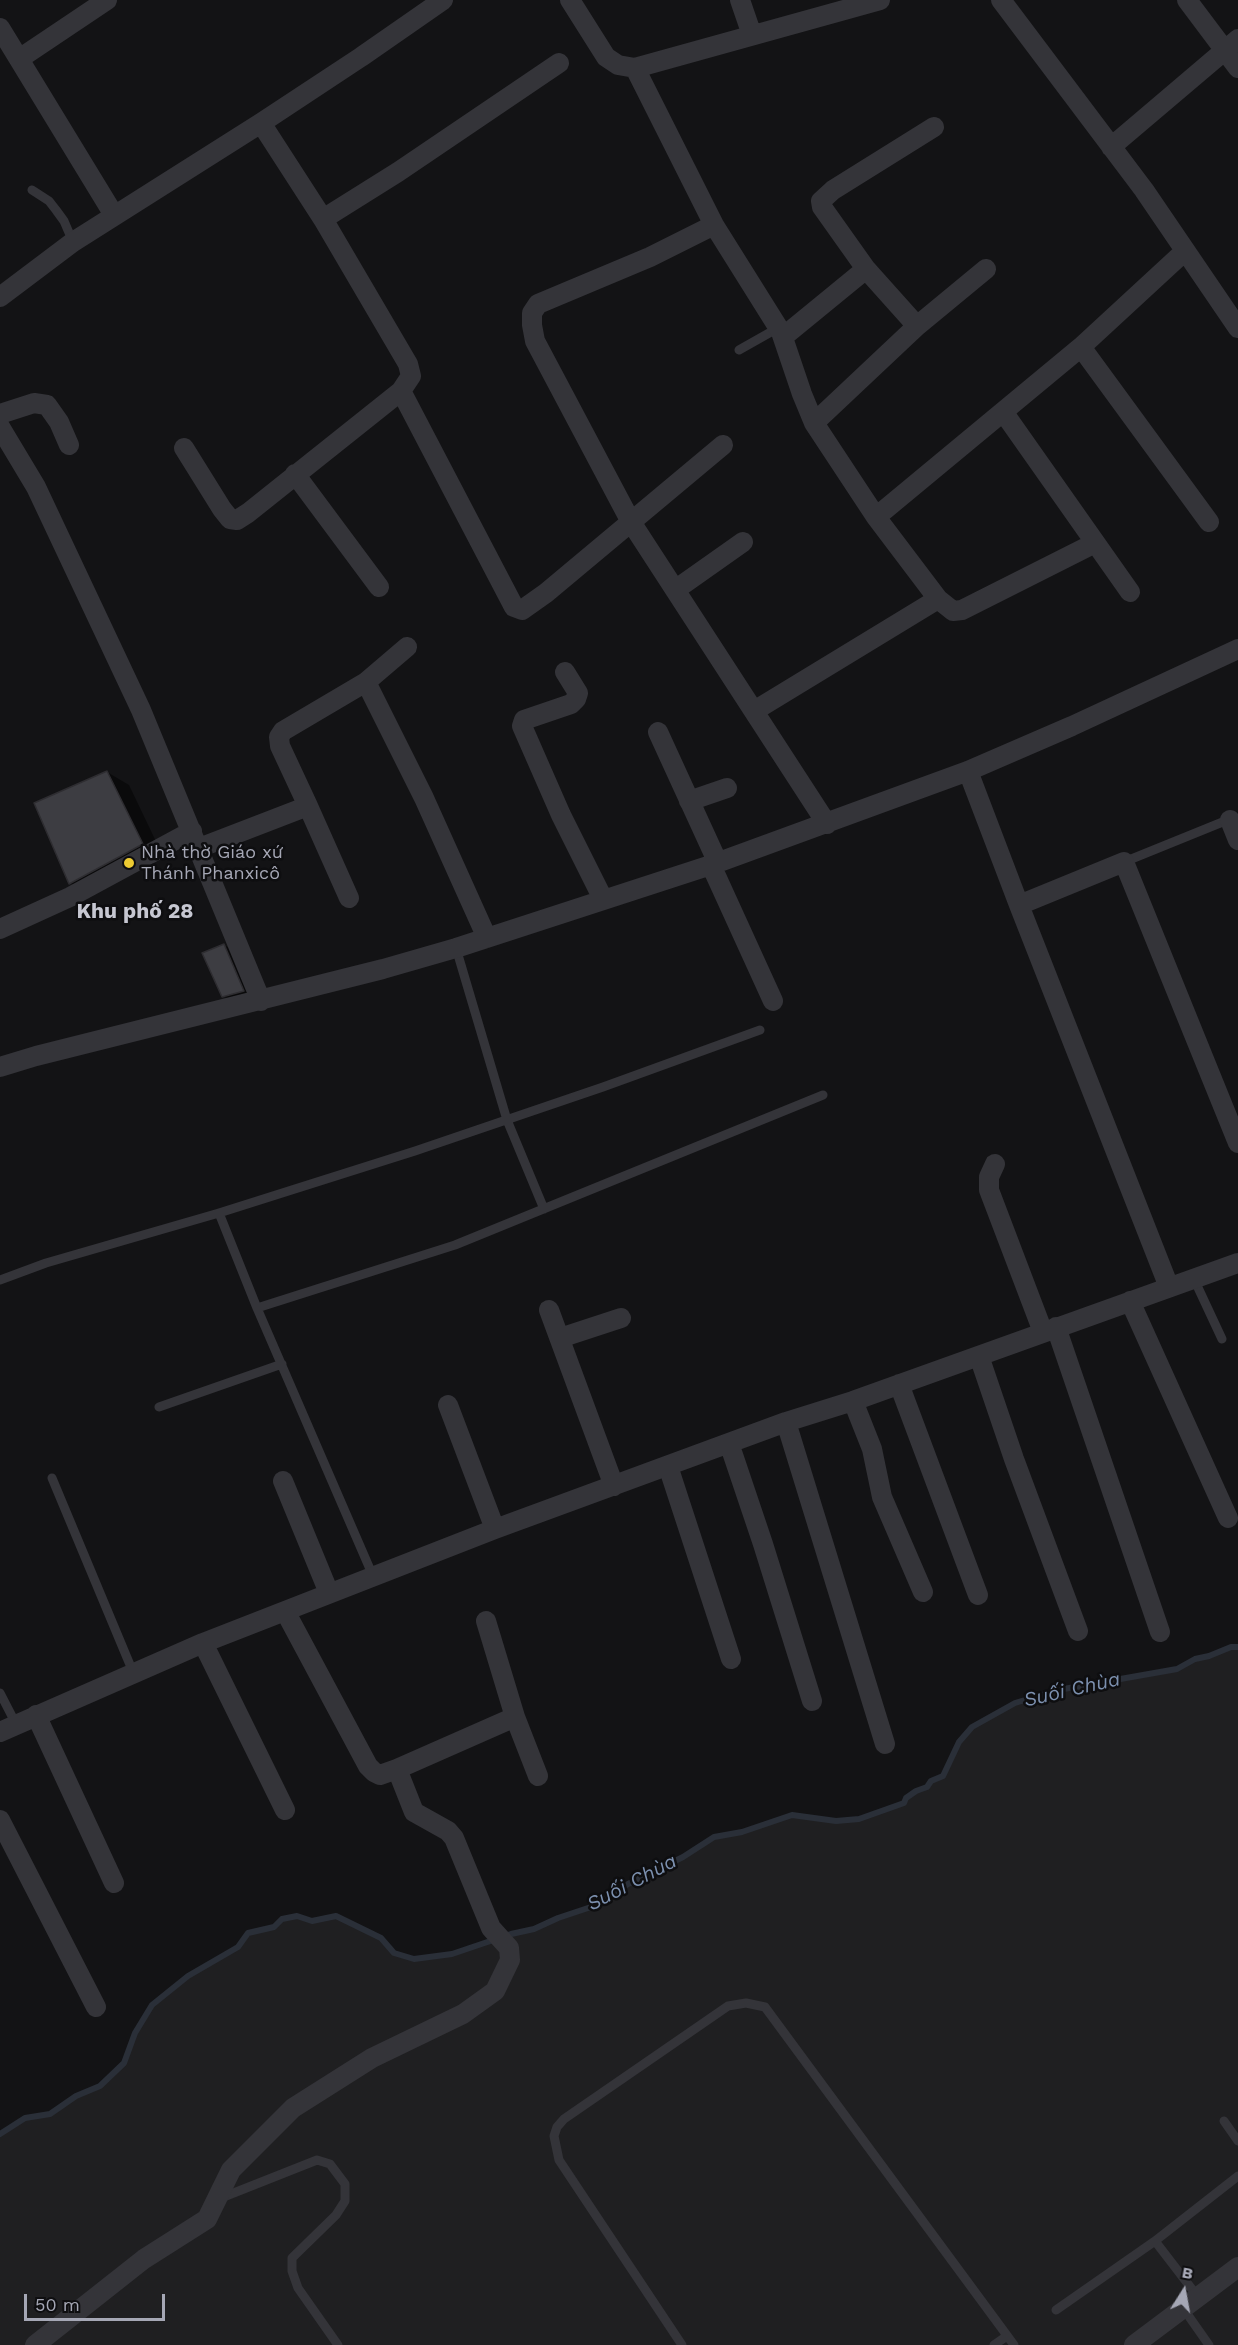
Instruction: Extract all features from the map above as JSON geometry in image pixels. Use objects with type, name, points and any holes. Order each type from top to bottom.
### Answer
[{"type":"street","points":[[19,59],[107,0]]},
{"type":"street","points":[[0,297],[73,242],[261,123],[443,0]]},
{"type":"street","points":[[570,0],[606,57],[618,65],[635,68],[880,0]]},
{"type":"street","points":[[740,0],[752,35]]},
{"type":"street","points":[[1001,0],[1144,190],[1238,328]]},
{"type":"street","points":[[1187,0],[1231,44],[1238,68]]},
{"type":"street","points":[[0,28],[114,215]]},
{"type":"street","points":[[1111,147],[1231,44]]},
{"type":"street","points":[[323,219],[398,172],[559,63]]},
{"type":"street","points":[[635,68],[714,225],[781,333],[814,423],[876,517],[938,599],[953,610],[962,610],[1095,543]]},
{"type":"street","points":[[184,447],[230,519],[237,520],[401,391],[411,376],[408,364],[323,219],[261,123]]},
{"type":"street","points":[[917,326],[866,269],[822,207],[821,201],[833,190],[934,127]]},
{"type":"street","points":[[714,225],[650,257],[538,304],[532,313],[535,341],[631,522],[827,824]]},
{"type":"street","points":[[876,517],[1081,348],[1185,251]]},
{"type":"street","points":[[781,333],[866,269]]},
{"type":"street","points":[[814,423],[917,326],[986,269]]},
{"type":"street","points":[[1081,348],[1209,522]]},
{"type":"street","points":[[401,391],[514,607],[522,610],[546,593],[723,445]]},
{"type":"street","points":[[0,414],[34,403],[47,405],[59,422],[69,445]]},
{"type":"street","points":[[1004,413],[1130,592]]},
{"type":"street","points":[[0,427],[36,487],[97,613],[196,839],[261,1001]]},
{"type":"street","points":[[296,474],[379,587]]},
{"type":"street","points":[[675,590],[742,542]]},
{"type":"street","points":[[754,711],[938,599]]},
{"type":"street","points":[[349,898],[280,746],[279,737],[283,731],[366,682],[407,647]]},
{"type":"street","points":[[0,1067],[36,1056],[261,1001],[456,948],[715,864],[968,771],[1238,650]]},
{"type":"street","points":[[565,672],[578,693],[576,699],[571,704],[524,720],[522,726],[561,815],[603,899]]},
{"type":"street","points":[[366,682],[424,798],[487,938]]},
{"type":"street","points":[[658,732],[773,1001]]},
{"type":"street","points":[[968,771],[1018,905],[1169,1287]]},
{"type":"street","points":[[689,801],[727,788]]},
{"type":"street","points":[[0,928],[196,839],[308,806]]},
{"type":"street","points":[[1234,818],[1238,840]]},
{"type":"street","points":[[1018,905],[1124,862],[1238,1143]]},
{"type":"street","points":[[995,1164],[989,1177],[989,1190],[1049,1330],[1160,1632]]},
{"type":"street","points":[[8,1728],[133,1672],[495,1529],[786,1422],[853,1401],[1238,1263]]},
{"type":"street","points":[[1130,1301],[1228,1518]]},
{"type":"street","points":[[549,1310],[614,1486]]},
{"type":"street","points":[[560,1338],[621,1318]]},
{"type":"street","points":[[979,1356],[1014,1459],[1078,1631]]},
{"type":"street","points":[[899,1384],[978,1595]]},
{"type":"street","points":[[853,1401],[872,1449],[882,1497],[923,1592]]},
{"type":"street","points":[[448,1405],[495,1529]]},
{"type":"street","points":[[786,1422],[885,1744]]},
{"type":"street","points":[[729,1443],[812,1701]]},
{"type":"street","points":[[668,1466],[731,1659]]},
{"type":"street","points":[[283,1481],[329,1593]]},
{"type":"street","points":[[285,1611],[368,1766],[380,1775],[515,1717]]},
{"type":"street","points":[[486,1621],[515,1717],[537,1776]]},
{"type":"street","points":[[204,1643],[285,1810]]},
{"type":"street","points":[[36,1715],[114,1883]]},
{"type":"street","points":[[35,2345],[144,2259],[207,2218],[231,2170],[293,2108],[372,2058],[463,2014],[495,1991],[510,1960],[509,1948],[491,1928],[454,1838],[448,1831],[414,1812],[397,1769]]},
{"type":"street","points":[[0,1820],[96,2007]]},
{"type":"street","points":[[1134,2345],[1238,2267]]},
{"type":"lane","points":[[32,190],[49,201],[64,221],[73,242]]},
{"type":"lane","points":[[739,350],[781,333]]},
{"type":"lane","points":[[1124,862],[1234,818]]},
{"type":"lane","points":[[456,948],[507,1120],[544,1209]]},
{"type":"lane","points":[[0,1280],[45,1263],[219,1213],[507,1120],[760,1030]]},
{"type":"lane","points":[[257,1308],[455,1245],[823,1095]]},
{"type":"lane","points":[[219,1213],[257,1308],[373,1576]]},
{"type":"lane","points":[[1194,1279],[1222,1339]]},
{"type":"lane","points":[[159,1407],[282,1364]]},
{"type":"lane","points":[[52,1478],[133,1672]]},
{"type":"lane","points":[[0,1693],[8,1728]]},
{"type":"lane","points":[[682,2345],[559,2160],[554,2136],[557,2127],[564,2119],[728,2006],[746,2003],[765,2007],[1014,2345]]},
{"type":"lane","points":[[1224,2121],[1238,2140]]},
{"type":"lane","points":[[216,2200],[317,2160],[330,2164],[345,2184],[345,2201],[336,2215],[292,2258],[292,2264],[298,2288],[338,2345]]},
{"type":"lane","points":[[1056,2310],[1155,2241],[1238,2176]]},
{"type":"lane","points":[[1155,2241],[1190,2302],[1209,2345]]},
{"type":"lane","points":[[993,2345],[1007,2336]]},
{"type":"shaded area","points":[[1231,1647],[1238,1647],[1238,2345],[0,2345],[0,2134],[25,2118],[50,2114],[76,2096],[100,2086],[124,2063],[135,2033],[152,2005],[188,1976],[238,1947],[248,1933],[274,1927],[282,1919],[297,1916],[312,1921],[336,1916],[381,1938],[394,1953],[414,1959],[452,1954],[511,1934],[534,1929],[594,1906],[628,1884],[683,1857],[714,1837],[742,1832],[792,1815],[836,1821],[859,1819],[904,1803],[906,1798],[916,1791],[927,1787],[931,1781],[943,1776],[959,1742],[972,1727],[1015,1703],[1058,1690],[1177,1669],[1195,1659]]},
{"type":"building","points":[[107,771],[143,844],[69,884],[34,803]]},
{"type":"building","points":[[224,944],[244,991],[222,997],[202,953]]},
{"type":"waterway","name":"Suối Chùa","points":[[0,2134],[25,2118],[50,2114],[76,2096],[100,2086],[124,2063],[135,2033],[152,2005],[188,1976],[238,1947],[248,1933],[274,1927],[282,1919],[297,1916],[312,1921],[336,1916],[381,1938],[394,1953],[414,1959],[452,1954],[511,1934],[534,1929],[594,1906],[628,1884],[683,1857],[714,1837],[742,1832],[792,1815],[836,1821],[859,1819],[904,1803],[906,1798],[916,1791],[927,1787],[931,1781],[943,1776],[959,1742],[972,1727],[1015,1703],[1058,1690],[1177,1669],[1195,1659],[1231,1647],[1238,1647]]},
{"type":"place","name":"Nhà thờ Giáo xứ Thánh Phanxicô","points":[[129,863]]},
{"type":"district","name":"Khu phố 28","points":[[135,912]]}]
